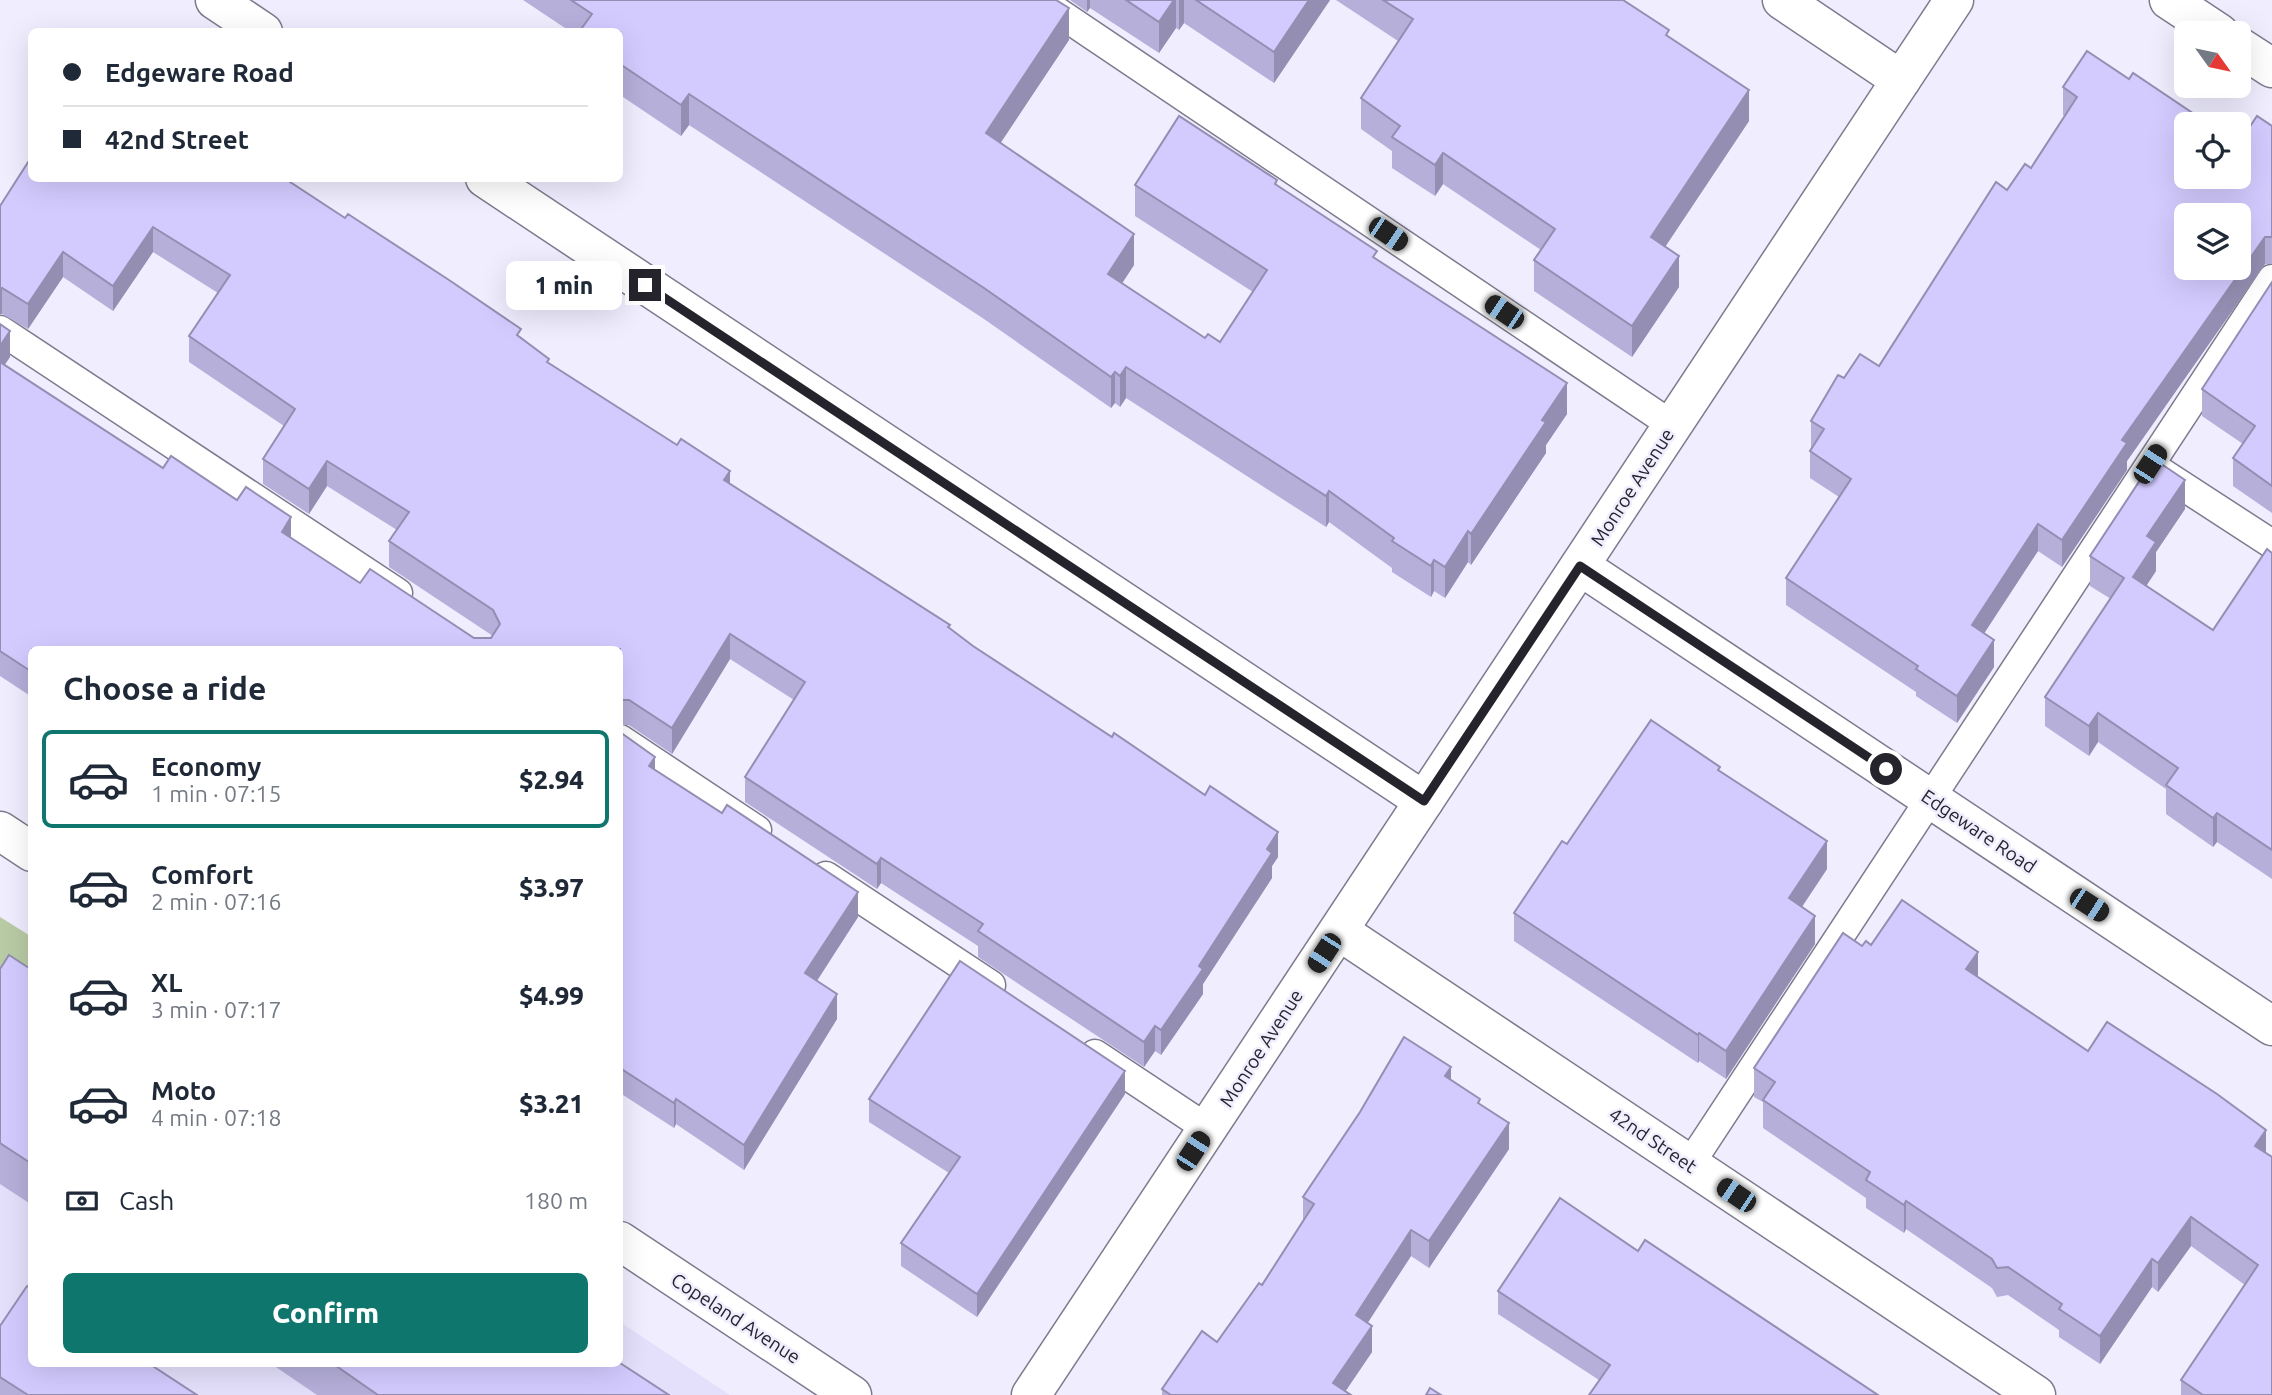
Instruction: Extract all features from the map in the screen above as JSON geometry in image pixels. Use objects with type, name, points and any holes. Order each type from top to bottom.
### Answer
[{"type":"street","points":[[215,0],[257,28]]},
{"type":"street","points":[[1782,0],[1901,80]]},
{"type":"street","name":"Monroe Avenue","points":[[1031,1395],[1954,0]]},
{"type":"street","points":[[2169,0],[2201,21]]},
{"type":"street","points":[[2251,54],[2272,68]]},
{"type":"street","points":[[491,182],[1424,801]]},
{"type":"street","name":"Edgeware Road","points":[[1580,566],[2272,1026]]},
{"type":"street","points":[[0,831],[28,849]]},
{"type":"street","name":"42nd Street","points":[[1339,931],[2036,1395]]},
{"type":"street","name":"Copeland Avenue","points":[[623,1243],[852,1395]]},
{"type":"lane","points":[[1040,0],[1672,425]]},
{"type":"lane","points":[[1690,1164],[2272,279]]},
{"type":"lane","points":[[0,330],[426,611]]},
{"type":"lane","points":[[2150,464],[2272,544]]},
{"type":"lane","points":[[623,741],[1015,1001]]},
{"type":"lane","points":[[1073,1040],[1208,1129]]},
{"type":"shaded area","points":[[0,917],[28,935],[28,1367],[623,1367],[623,1324],[730,1395],[0,1395]]},
{"type":"green space","points":[[0,917],[28,934],[28,973],[0,1016]]},
{"type":"building","points":[[571,0],[1056,0],[1069,8],[986,133],[1134,234],[1108,274],[1205,338],[1208,334],[1220,342],[1267,270],[1135,185],[1179,116],[1277,180],[1275,184],[1377,251],[1373,257],[1567,383],[1542,420],[1546,422],[1471,534],[1468,531],[1445,567],[1434,560],[1431,566],[1392,541],[1394,538],[1329,491],[1326,496],[1126,367],[1120,376],[1115,372],[1111,377],[984,288],[689,94],[681,105],[623,66],[623,28],[582,28],[592,14]]},
{"type":"building","points":[[1126,0],[1174,0],[1159,22]]},
{"type":"building","points":[[1196,0],[1309,0],[1274,52]]},
{"type":"building","points":[[1383,0],[1623,0],[1669,30],[1666,35],[1749,90],[1651,237],[1679,256],[1632,326],[1534,260],[1555,229],[1443,153],[1435,165],[1392,137],[1400,126],[1361,98],[1413,19]]},
{"type":"building","points":[[2087,51],[2129,79],[2133,73],[2191,112],[2174,112],[2174,189],[2251,189],[2251,125],[2257,116],[2272,126],[2272,237],[2265,237],[2251,257],[2251,203],[2174,203],[2174,280],[2235,280],[2122,440],[2127,443],[2062,540],[2038,524],[1972,625],[1994,640],[1957,696],[1916,669],[1918,666],[1786,578],[1851,479],[1810,451],[1824,429],[1811,421],[1838,375],[1844,378],[1860,354],[1879,366],[1996,182],[2007,190],[2025,164],[2031,168],[2077,97],[2063,87]]},
{"type":"building","points":[[28,162],[28,182],[290,182],[345,218],[348,214],[449,280],[521,329],[517,335],[549,359],[547,362],[677,445],[681,439],[730,471],[724,480],[950,625],[948,627],[973,646],[1112,737],[1114,733],[1205,795],[1210,786],[1278,832],[1267,849],[1272,853],[1199,966],[1203,969],[1161,1030],[1155,1026],[1144,1042],[978,931],[983,924],[881,858],[877,864],[745,777],[805,682],[730,634],[672,728],[629,700],[623,700],[623,646],[28,646],[28,669],[0,651],[0,362],[163,468],[171,456],[237,500],[246,487],[291,517],[282,532],[360,583],[370,569],[474,638],[491,638],[500,624],[493,610],[389,541],[409,512],[327,461],[309,489],[263,459],[295,409],[189,336],[230,275],[153,227],[113,286],[63,252],[28,304],[0,289],[0,206]]},
{"type":"building","points":[[2272,282],[2272,486],[2233,458],[2255,426],[2202,389]]},
{"type":"building","points":[[0,324],[10,331],[0,346]]},
{"type":"building","points":[[2154,459],[2185,480],[2147,536],[2156,542],[2133,577],[2213,630],[2267,549],[2272,553],[2272,850],[2217,813],[2213,818],[2166,785],[2178,768],[2098,713],[2089,726],[2045,697],[2124,578],[2090,556]]},
{"type":"building","points":[[1651,720],[1720,767],[1718,770],[1827,841],[1789,898],[1815,916],[1726,1051],[1514,913],[1562,841],[1567,844]]},
{"type":"building","points":[[623,734],[655,757],[649,766],[722,813],[727,805],[858,892],[805,973],[837,994],[744,1145],[676,1099],[674,1103],[623,1070]]},
{"type":"building","points":[[1902,900],[1978,952],[1966,969],[2088,1051],[2107,1022],[2217,1094],[2266,1130],[2255,1146],[2272,1157],[2272,1395],[2203,1395],[2181,1380],[2258,1265],[2191,1217],[2158,1263],[2152,1259],[2100,1336],[2059,1309],[2062,1304],[2008,1267],[1997,1268],[1992,1259],[1906,1201],[1904,1205],[1866,1180],[1870,1172],[1763,1100],[1775,1082],[1754,1068],[1843,933],[1862,946],[1866,941],[1871,945]]},
{"type":"building","points":[[9,955],[28,967],[28,1161],[0,1143],[0,969]]},
{"type":"building","points":[[960,961],[1125,1071],[977,1294],[901,1243],[960,1157],[869,1099]]},
{"type":"building","points":[[1404,1037],[1451,1067],[1445,1076],[1480,1099],[1478,1103],[1509,1123],[1429,1241],[1411,1230],[1356,1315],[1372,1326],[1333,1383],[1351,1395],[1171,1395],[1162,1389],[1202,1331],[1217,1342],[1259,1283],[1262,1285],[1314,1204],[1303,1197],[1360,1112]]},
{"type":"building","points":[[1560,1198],[1638,1251],[1645,1240],[1878,1395],[1589,1395],[1610,1365],[1498,1291]]},
{"type":"building","points":[[27,1286],[28,1367],[154,1367],[197,1395],[28,1395],[0,1377],[0,1326]]},
{"type":"building","points":[[623,1365],[669,1395],[378,1395],[338,1367]]},
{"type":"building","points":[[1430,1388],[1441,1395],[1426,1395]]},
{"type":"route","points":[[645,285],[1424,801],[1580,566],[1886,769]]}]
